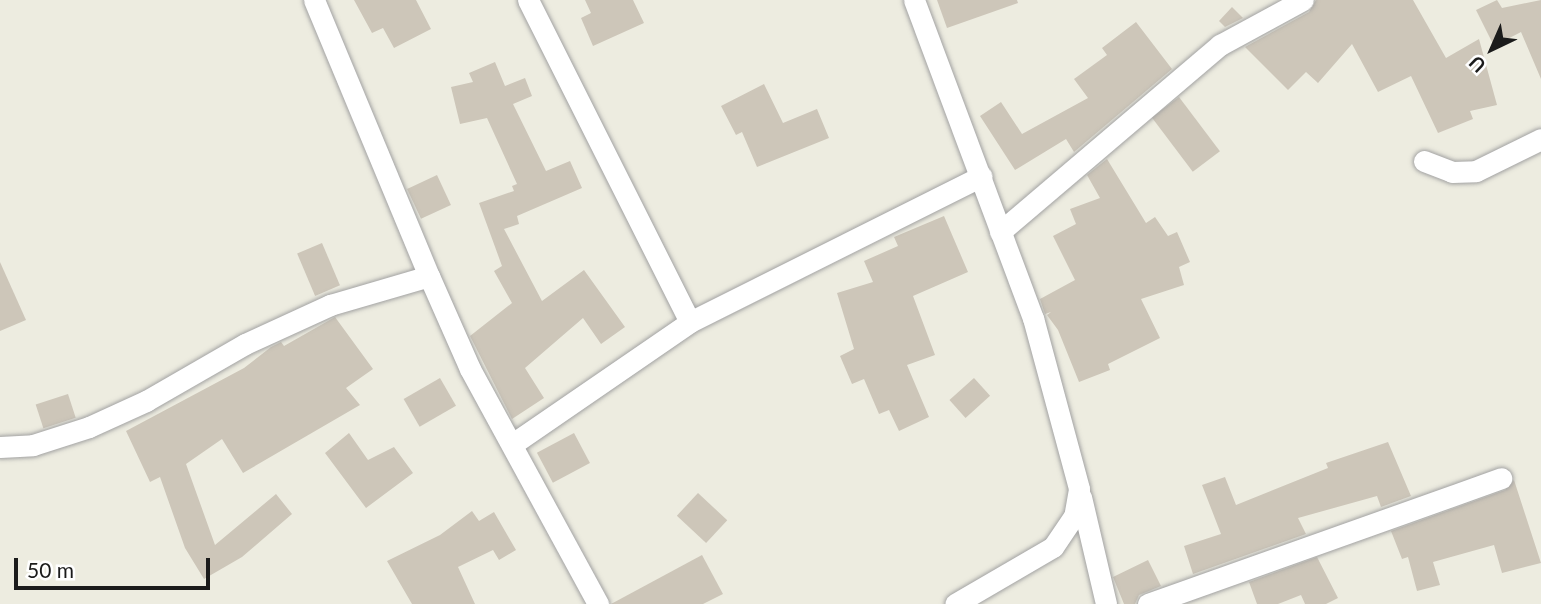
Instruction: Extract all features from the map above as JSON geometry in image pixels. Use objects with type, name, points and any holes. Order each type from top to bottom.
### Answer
[{"type":"street","points":[[314,0],[470,369],[514,443],[598,604]]},
{"type":"street","points":[[528,0],[690,322]]},
{"type":"street","points":[[915,0],[1032,318],[1079,489],[1105,604]]},
{"type":"street","points":[[1000,232],[1220,46],[1303,0]]},
{"type":"street","points":[[1424,161],[1452,172],[1476,171],[1541,139]]},
{"type":"street","points":[[514,443],[690,322],[981,176]]},
{"type":"street","points":[[0,447],[33,445],[89,427],[146,401],[245,344],[330,305],[429,276]]},
{"type":"street","points":[[1148,604],[1501,478]]},
{"type":"street","points":[[955,604],[1054,547],[1074,516],[1079,489]]},
{"type":"building","points":[[354,0],[416,0],[431,29],[394,48],[383,28],[372,33]]},
{"type":"building","points":[[585,0],[633,0],[644,23],[593,46],[581,18],[591,13]]},
{"type":"building","points":[[937,0],[1017,0],[1018,3],[947,28]]},
{"type":"building","points":[[1316,0],[1413,0],[1446,58],[1479,39],[1497,105],[1470,111],[1473,119],[1438,133],[1411,76],[1378,92],[1352,44],[1318,83],[1306,72],[1288,90],[1245,47],[1309,12]]},
{"type":"building","points":[[1497,0],[1502,8],[1541,0],[1541,79],[1521,32],[1494,46],[1476,10]]},
{"type":"building","points":[[1232,7],[1243,18],[1225,27],[1219,21]]},
{"type":"building","points":[[1136,22],[1172,69],[1074,152],[1066,139],[1015,170],[980,116],[1001,102],[1022,134],[1088,98],[1074,79],[1107,55],[1102,48]]},
{"type":"building","points":[[495,62],[505,86],[525,78],[532,96],[513,104],[546,171],[570,161],[582,188],[517,216],[519,224],[504,229],[542,301],[584,270],[625,327],[601,344],[583,318],[525,368],[544,398],[512,419],[470,336],[512,303],[494,271],[502,266],[479,203],[514,191],[512,186],[517,184],[487,118],[460,124],[451,87],[473,82],[469,73]]},
{"type":"building","points":[[764,84],[783,123],[817,109],[829,138],[757,167],[742,132],[736,135],[721,106]]},
{"type":"building","points":[[1179,97],[1220,151],[1193,172],[1152,117]]},
{"type":"building","points":[[1107,159],[1146,223],[1155,217],[1168,236],[1177,232],[1190,262],[1179,267],[1184,285],[1141,299],[1160,338],[1108,364],[1110,370],[1079,382],[1058,330],[1047,315],[1051,312],[1045,314],[1040,299],[1075,280],[1053,236],[1076,224],[1070,209],[1100,198],[1087,175]]},
{"type":"building","points":[[437,175],[451,205],[421,219],[407,189]]},
{"type":"building","points":[[944,216],[968,272],[913,296],[935,355],[907,365],[929,417],[899,431],[889,410],[879,414],[864,379],[852,384],[840,356],[854,349],[837,293],[873,282],[864,261],[898,246],[894,237]]},
{"type":"building","points":[[322,243],[340,285],[315,296],[297,254]]},
{"type":"building","points":[[0,262],[26,320],[0,331]]},
{"type":"building","points":[[335,317],[373,369],[346,388],[360,405],[243,473],[222,439],[186,464],[215,545],[276,494],[292,514],[242,557],[204,579],[185,548],[160,477],[150,482],[126,431],[244,368],[271,347],[281,342],[284,346]]},
{"type":"building","points":[[440,378],[456,406],[420,427],[404,399]]},
{"type":"building","points":[[974,378],[990,396],[966,418],[949,400]]},
{"type":"building","points":[[68,394],[76,418],[43,428],[36,405]]},
{"type":"building","points":[[349,433],[368,460],[394,447],[413,473],[366,508],[325,453]]},
{"type":"building","points":[[574,433],[590,463],[553,483],[537,453]]},
{"type":"building","points":[[1388,442],[1411,496],[1381,507],[1377,496],[1298,518],[1306,534],[1193,574],[1184,546],[1221,534],[1202,485],[1225,477],[1236,505],[1328,468],[1326,463]]},
{"type":"building","points":[[1514,480],[1541,563],[1502,573],[1494,545],[1433,562],[1440,585],[1417,591],[1408,557],[1402,559],[1391,531],[1505,490]]},
{"type":"building","points":[[698,493],[727,520],[706,543],[677,516]]},
{"type":"building","points":[[472,511],[479,521],[494,512],[516,550],[499,560],[493,550],[458,567],[475,604],[412,604],[387,561],[440,535]]},
{"type":"building","points":[[702,555],[723,594],[703,604],[611,604]]},
{"type":"building","points":[[1317,557],[1338,598],[1326,604],[1305,604],[1301,595],[1278,604],[1257,604],[1249,582]]},
{"type":"building","points":[[1148,560],[1161,586],[1139,595],[1135,604],[1124,604],[1113,577]]}]
